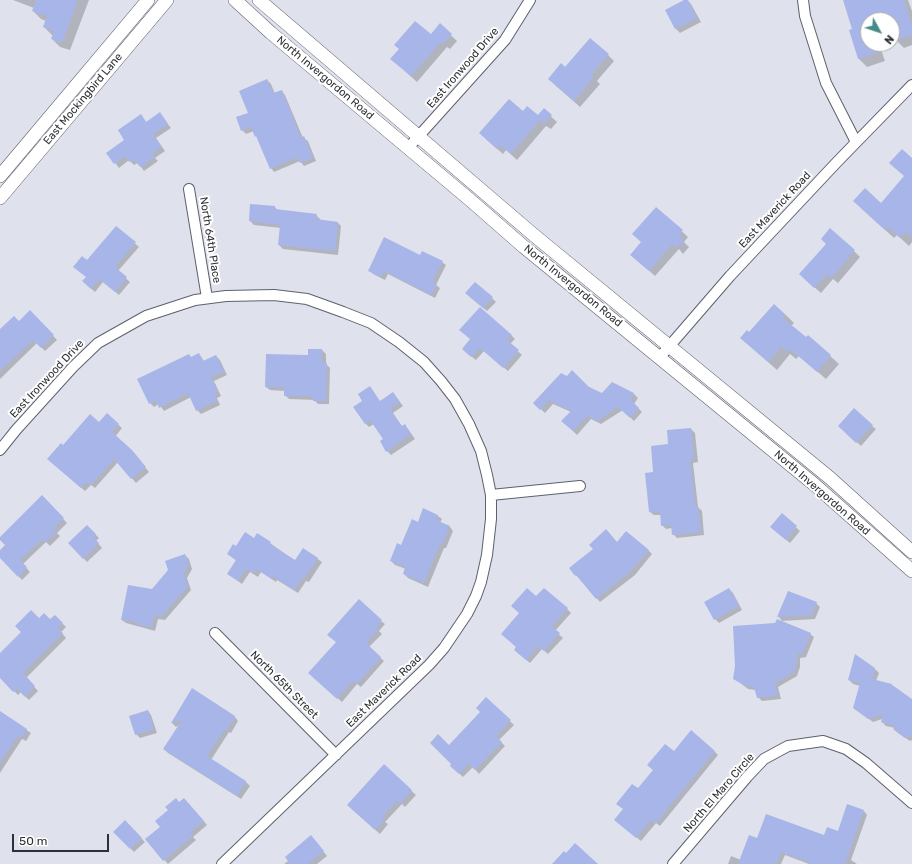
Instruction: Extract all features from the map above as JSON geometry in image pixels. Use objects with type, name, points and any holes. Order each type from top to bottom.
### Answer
[{"type":"street","name":"East Mockingbird Lane","points":[[0,176],[148,0]]},
{"type":"street","name":"North Invergordon Road","points":[[234,0],[524,247],[815,485],[912,571]]},
{"type":"street","name":"North Invergordon Road","points":[[259,0],[535,236],[830,478],[912,552]]},
{"type":"street","name":"East Ironwood Drive","points":[[408,148],[504,40],[530,0]]},
{"type":"street","points":[[803,0],[805,16],[826,83],[856,142]]},
{"type":"street","name":"East Mockingbird Lane","points":[[0,198],[164,1]]},
{"type":"street","name":"East Maverick Road","points":[[660,357],[730,276],[856,142],[912,85]]},
{"type":"street","name":"North 64th Place","points":[[189,189],[207,298],[274,295],[307,299],[371,324],[399,342],[424,362],[441,381],[460,407],[481,451],[491,495]]},
{"type":"street","name":"East Ironwood Drive","points":[[0,450],[73,367],[98,343],[146,316],[207,298]]},
{"type":"street","points":[[491,495],[580,486]]},
{"type":"street","name":"East Maverick Road","points":[[222,864],[429,665],[444,648],[467,614],[476,596],[487,555],[491,519],[491,495]]},
{"type":"street","name":"North 65th Street","points":[[215,633],[336,754]]},
{"type":"street","name":"North El Maro Circle","points":[[673,864],[764,759],[788,746],[823,741],[846,749],[866,763],[912,803]]},
{"type":"building","points":[[36,0],[78,0],[62,43],[51,39],[54,31],[43,27],[47,16],[32,11]]},
{"type":"building","points":[[684,0],[688,0],[697,18],[675,29],[665,10]]},
{"type":"building","points":[[843,0],[904,0],[912,26],[912,35],[900,39],[900,12],[860,12],[860,52],[877,53],[858,59],[849,30],[852,29]]},
{"type":"building","points":[[415,21],[431,34],[440,23],[452,34],[443,44],[441,42],[411,76],[390,59],[399,49],[394,45]]},
{"type":"building","points":[[590,38],[609,54],[591,75],[594,77],[574,101],[548,79],[561,63],[565,67]]},
{"type":"building","points":[[267,79],[273,93],[282,90],[301,138],[304,136],[313,158],[300,163],[297,157],[270,169],[251,127],[241,131],[236,117],[248,113],[239,91]]},
{"type":"building","points":[[509,99],[523,111],[527,106],[538,115],[544,108],[552,115],[544,124],[540,120],[511,154],[500,145],[497,149],[479,133]]},
{"type":"building","points":[[160,112],[168,124],[153,134],[162,147],[152,153],[155,157],[140,167],[134,159],[129,162],[125,156],[114,164],[106,153],[124,140],[118,130],[141,114],[146,122]]},
{"type":"building","points":[[902,149],[912,158],[912,238],[906,232],[900,238],[888,227],[885,230],[853,201],[865,188],[881,203],[904,176],[889,163]]},
{"type":"building","points":[[250,204],[275,206],[275,209],[317,214],[316,219],[338,222],[335,251],[278,245],[280,225],[249,221]]},
{"type":"building","points":[[656,207],[683,230],[679,235],[684,240],[677,248],[672,244],[649,271],[630,255],[641,242],[632,234]]},
{"type":"building","points":[[116,226],[136,242],[115,267],[127,277],[115,292],[99,279],[91,289],[82,281],[86,277],[73,267],[82,256],[87,260]]},
{"type":"building","points":[[830,228],[855,250],[831,278],[827,274],[814,288],[799,274],[826,244],[821,239]]},
{"type":"building","points":[[384,237],[420,255],[422,251],[443,261],[432,281],[437,284],[431,295],[384,271],[381,277],[368,271]]},
{"type":"building","points":[[475,282],[493,297],[483,308],[465,293]]},
{"type":"building","points":[[774,304],[786,315],[783,318],[806,337],[808,335],[831,355],[817,372],[790,349],[787,352],[781,347],[768,362],[740,338],[747,330],[749,332]]},
{"type":"building","points":[[480,307],[512,335],[507,340],[519,350],[503,368],[480,348],[471,357],[462,349],[470,339],[459,330]]},
{"type":"building","points":[[30,310],[54,335],[41,348],[33,340],[0,371],[0,329],[14,316],[19,321]]},
{"type":"building","points":[[308,349],[322,349],[322,363],[327,363],[326,401],[313,401],[313,396],[284,396],[284,387],[265,387],[266,354],[308,355]]},
{"type":"building","points":[[199,353],[203,361],[216,355],[224,371],[211,377],[218,392],[214,394],[217,401],[196,411],[188,393],[159,408],[156,400],[149,404],[137,379],[189,354],[191,357]]},
{"type":"building","points":[[572,370],[589,387],[602,393],[612,382],[634,393],[631,400],[639,408],[630,418],[618,407],[597,421],[587,416],[573,431],[561,421],[571,411],[549,400],[540,410],[533,403],[561,373],[567,376]]},
{"type":"building","points":[[370,386],[380,401],[393,392],[400,402],[390,409],[402,426],[405,424],[411,434],[386,452],[380,441],[383,439],[370,420],[365,424],[353,407],[362,401],[358,394]]},
{"type":"building","points":[[854,408],[873,425],[856,443],[838,426]]},
{"type":"building","points":[[107,413],[119,424],[112,432],[132,450],[146,467],[131,479],[114,459],[91,485],[86,482],[81,488],[47,459],[61,443],[63,445],[90,414],[99,422]]},
{"type":"building","points":[[691,428],[694,459],[690,459],[695,506],[698,506],[701,532],[672,535],[671,525],[661,526],[660,511],[649,512],[645,473],[653,472],[651,446],[668,444],[667,430]]},
{"type":"building","points":[[42,495],[64,518],[54,528],[57,531],[45,543],[42,539],[20,560],[27,567],[18,577],[0,558],[0,550],[5,545],[0,540],[0,537]]},
{"type":"building","points":[[423,508],[438,515],[436,520],[450,526],[442,545],[440,544],[424,583],[403,574],[405,567],[390,561],[397,543],[401,545],[412,519],[418,522]]},
{"type":"building","points":[[782,513],[797,526],[786,540],[770,527]]},
{"type":"building","points":[[87,525],[96,534],[93,537],[99,543],[83,559],[68,543]]},
{"type":"building","points":[[606,529],[617,542],[626,531],[649,550],[631,571],[596,599],[569,568],[593,549],[589,545]]},
{"type":"building","points":[[245,532],[254,538],[257,533],[271,542],[270,544],[295,560],[303,548],[318,558],[304,579],[302,578],[294,590],[273,576],[272,579],[256,569],[254,573],[246,569],[238,581],[227,574],[236,560],[227,554],[233,544],[236,546]]},
{"type":"building","points":[[185,554],[189,564],[184,574],[188,586],[161,617],[154,615],[152,627],[121,620],[128,585],[152,589],[168,570],[165,561]]},
{"type":"building","points":[[527,588],[536,596],[544,588],[568,608],[552,627],[560,633],[544,651],[538,646],[526,660],[514,650],[516,647],[501,634],[519,613],[511,606]]},
{"type":"building","points":[[729,588],[739,606],[714,620],[704,602]]},
{"type":"building","points":[[788,591],[817,602],[812,615],[777,617]]},
{"type":"building","points":[[359,599],[382,620],[376,627],[379,629],[366,643],[381,657],[357,684],[353,681],[337,699],[308,673],[336,642],[327,635]]},
{"type":"building","points":[[31,610],[39,618],[44,613],[50,619],[55,615],[63,623],[58,628],[63,633],[23,673],[35,686],[25,697],[17,689],[13,692],[0,678],[0,653],[21,632],[15,626]]},
{"type":"building","points":[[777,619],[811,633],[802,654],[797,654],[797,663],[794,672],[775,683],[778,695],[757,698],[754,687],[744,685],[733,679],[735,666],[733,626],[775,623]]},
{"type":"building","points":[[855,654],[875,668],[872,679],[892,684],[912,699],[912,736],[905,738],[893,729],[896,726],[881,722],[883,714],[868,719],[853,708],[860,683],[848,680]]},
{"type":"building","points":[[192,688],[235,716],[227,730],[225,729],[207,756],[246,781],[237,796],[163,749],[182,720],[171,723]]},
{"type":"building","points":[[486,697],[511,720],[496,736],[502,742],[475,770],[468,764],[459,774],[430,743],[438,734],[449,745],[480,712],[476,708]]},
{"type":"building","points":[[148,710],[154,729],[135,735],[129,716]]},
{"type":"building","points":[[0,711],[27,729],[21,738],[18,736],[0,763]]},
{"type":"building","points":[[691,730],[715,751],[656,823],[651,820],[636,838],[614,820],[623,809],[616,804],[632,784],[638,788],[653,770],[647,765],[665,744],[674,751]]},
{"type":"building","points":[[384,764],[412,790],[400,804],[397,801],[382,817],[385,820],[375,830],[347,805]]},
{"type":"building","points":[[176,798],[179,802],[184,798],[204,821],[190,832],[193,836],[163,861],[145,839],[160,827],[155,821],[168,810],[165,807]]},
{"type":"building","points":[[847,804],[864,810],[845,864],[808,864],[809,862],[781,852],[776,864],[738,864],[749,835],[757,838],[766,814],[824,835],[827,827],[838,831]]},
{"type":"building","points":[[125,820],[142,838],[130,849],[113,832]]},
{"type":"building","points":[[311,835],[324,851],[308,864],[290,864],[285,857]]},
{"type":"building","points":[[575,843],[598,864],[552,864],[564,851],[566,853]]}]
